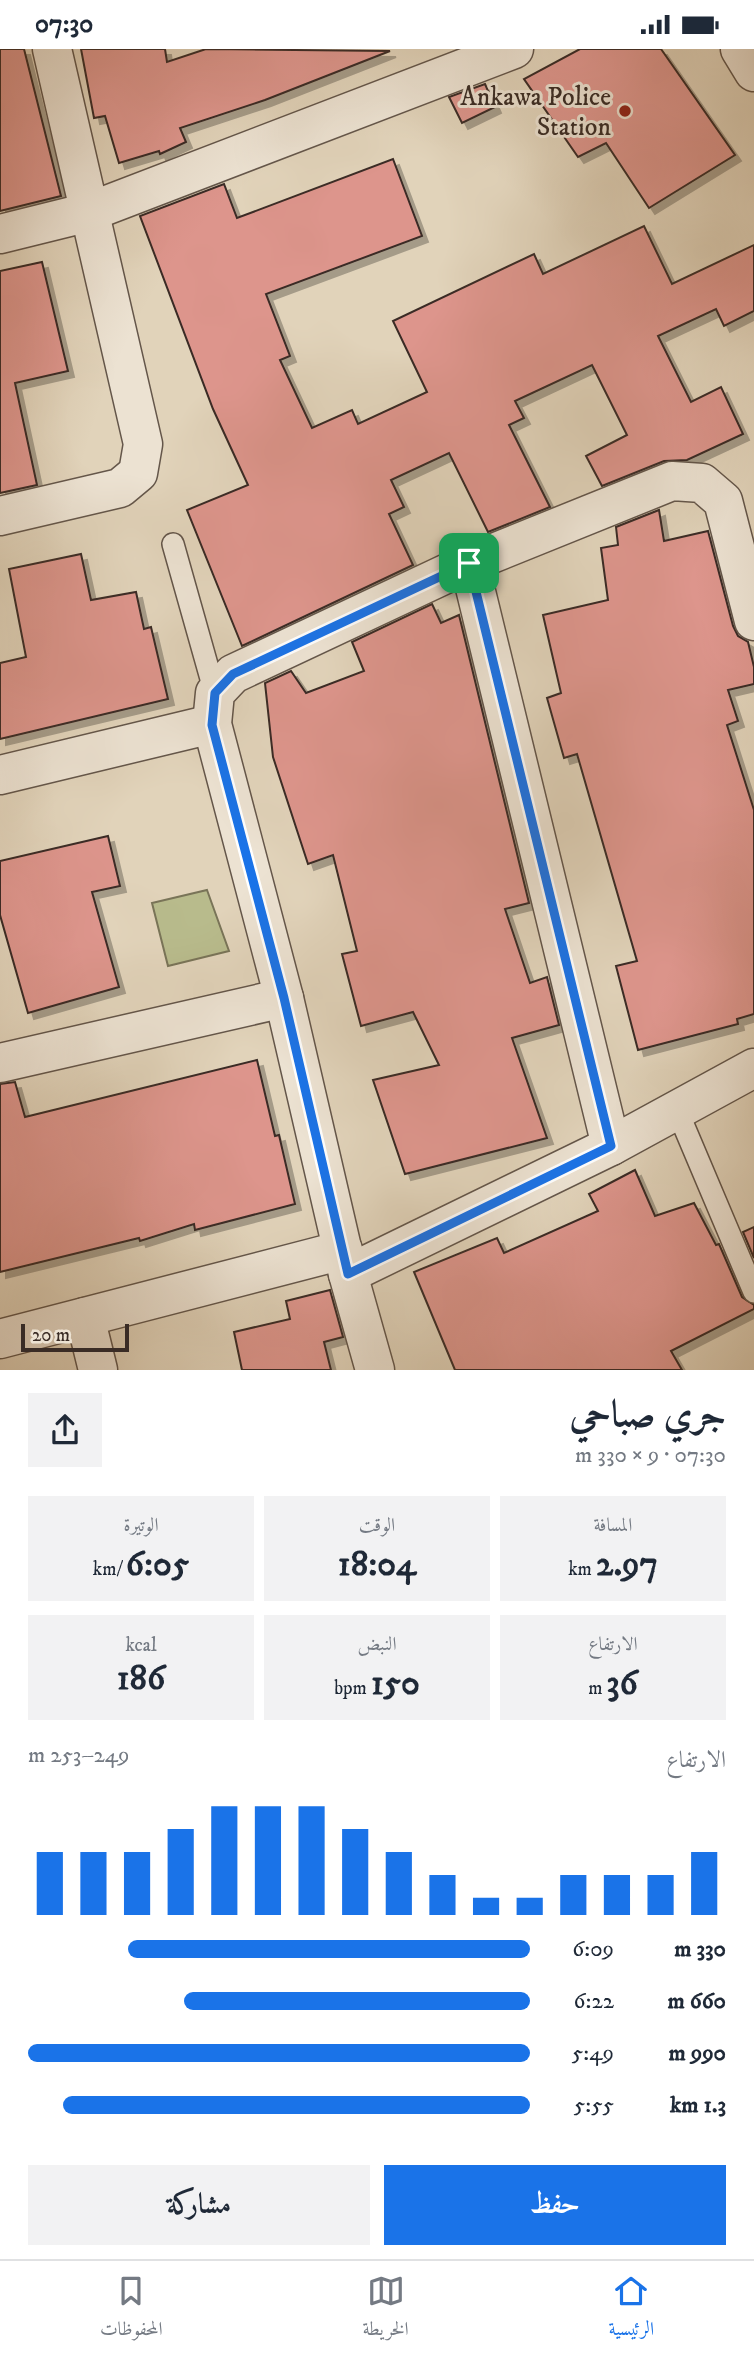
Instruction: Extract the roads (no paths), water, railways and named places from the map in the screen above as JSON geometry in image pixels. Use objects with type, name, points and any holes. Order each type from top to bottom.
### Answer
[{"type":"street","points":[[0,516],[120,488],[138,473],[143,444],[52,49]]},
{"type":"street","points":[[0,234],[89,212],[514,49]]},
{"type":"street","points":[[740,49],[754,72]]},
{"type":"street","points":[[375,1370],[346,1262],[214,709],[233,674],[469,563],[672,481],[702,483],[723,501],[754,621]]},
{"type":"street","points":[[469,563],[611,1146]]},
{"type":"street","points":[[0,775],[214,709]]},
{"type":"street","points":[[0,1063],[284,998]]},
{"type":"street","points":[[0,1339],[85,1317],[346,1262],[611,1146],[754,1068]]},
{"type":"street","points":[[85,1317],[98,1370]]},
{"type":"lane","points":[[173,544],[214,709]]},
{"type":"lane","points":[[677,1110],[754,1292]]},
{"type":"place","name":"Ankawa Police Station","points":[[625,111]]}]
